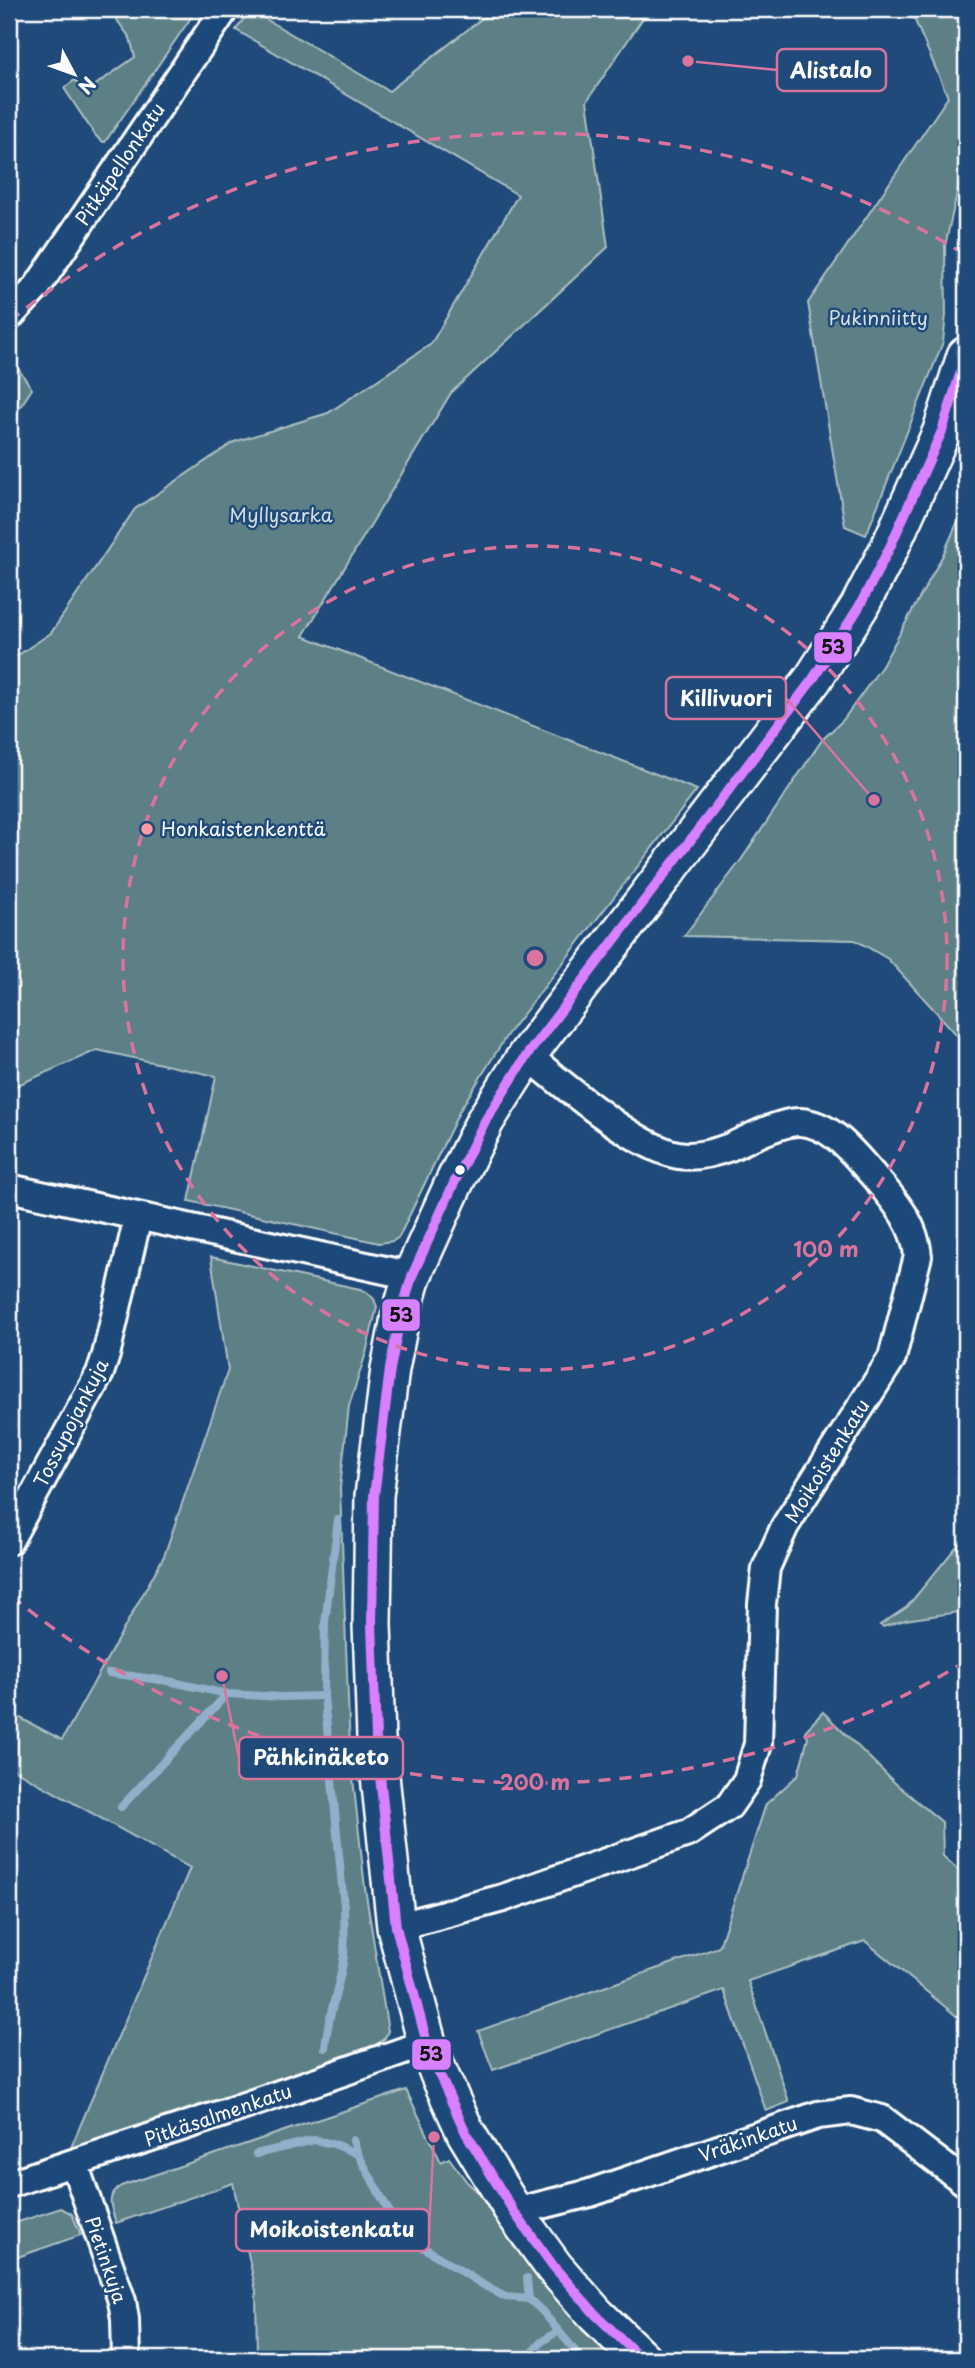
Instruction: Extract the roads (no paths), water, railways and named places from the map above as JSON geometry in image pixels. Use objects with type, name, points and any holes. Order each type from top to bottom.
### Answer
[{"type":"street","name":"Pitkäpellonkatu","points":[[10,316],[37,287],[225,9]]},
{"type":"street","points":[[642,2359],[596,2315],[554,2267],[514,2212],[466,2133],[427,2043],[396,1927],[376,1738],[372,1624],[374,1509],[390,1369],[412,1276],[485,1121],[527,1055],[787,715],[859,607],[895,536],[942,430],[966,356]]},
{"type":"street","name":"Moikoistenkatu","points":[[396,1927],[503,1898],[688,1833],[729,1806],[747,1780],[758,1744],[762,1604],[766,1567],[785,1526],[892,1358],[919,1256],[916,1239],[900,1207],[849,1148],[833,1134],[815,1125],[799,1122],[769,1130],[716,1152],[679,1155],[656,1148],[632,1134],[527,1055]]},
{"type":"street","points":[[9,1188],[412,1276]]},
{"type":"street","name":"Tossupojankuja","points":[[9,1541],[100,1373],[138,1217]]},
{"type":"street","name":"Pitkäsalmenkatu","points":[[9,2185],[427,2043]]},
{"type":"street","name":"Vräkinkatu","points":[[514,2212],[590,2193],[818,2115],[851,2111],[882,2119],[966,2183]]},
{"type":"street","name":"Pietinkuja","points":[[74,2163],[122,2301],[125,2359]]},
{"type":"waterway","points":[[325,2048],[345,1942],[324,1696],[325,1622],[338,1520]]},
{"type":"waterway","points":[[109,1673],[168,1681],[227,1694],[324,1696]]},
{"type":"waterway","points":[[121,1807],[227,1694]]},
{"type":"waterway","points":[[256,2154],[314,2140],[334,2144],[358,2154]]},
{"type":"waterway","points":[[353,2140],[398,2228],[410,2239],[505,2297],[529,2299],[582,2359]]},
{"type":"waterway","points":[[527,2278],[529,2299]]},
{"type":"waterway","points":[[526,2359],[541,2342],[558,2331]]},
{"type":"place","name":"Alistalo","points":[[688,61]]},
{"type":"place","name":"Killivuori","points":[[874,800]]},
{"type":"place","name":"Honkaistenkenttä","points":[[147,829]]},
{"type":"place","name":"Pähkinäketo","points":[[222,1676]]},
{"type":"place","name":"Moikoistenkatu","points":[[434,2137]]},
{"type":"park label","name":"Pukinniitty","points":[[878,318]]},
{"type":"park label","name":"Myllysarka","points":[[281,515]]}]
